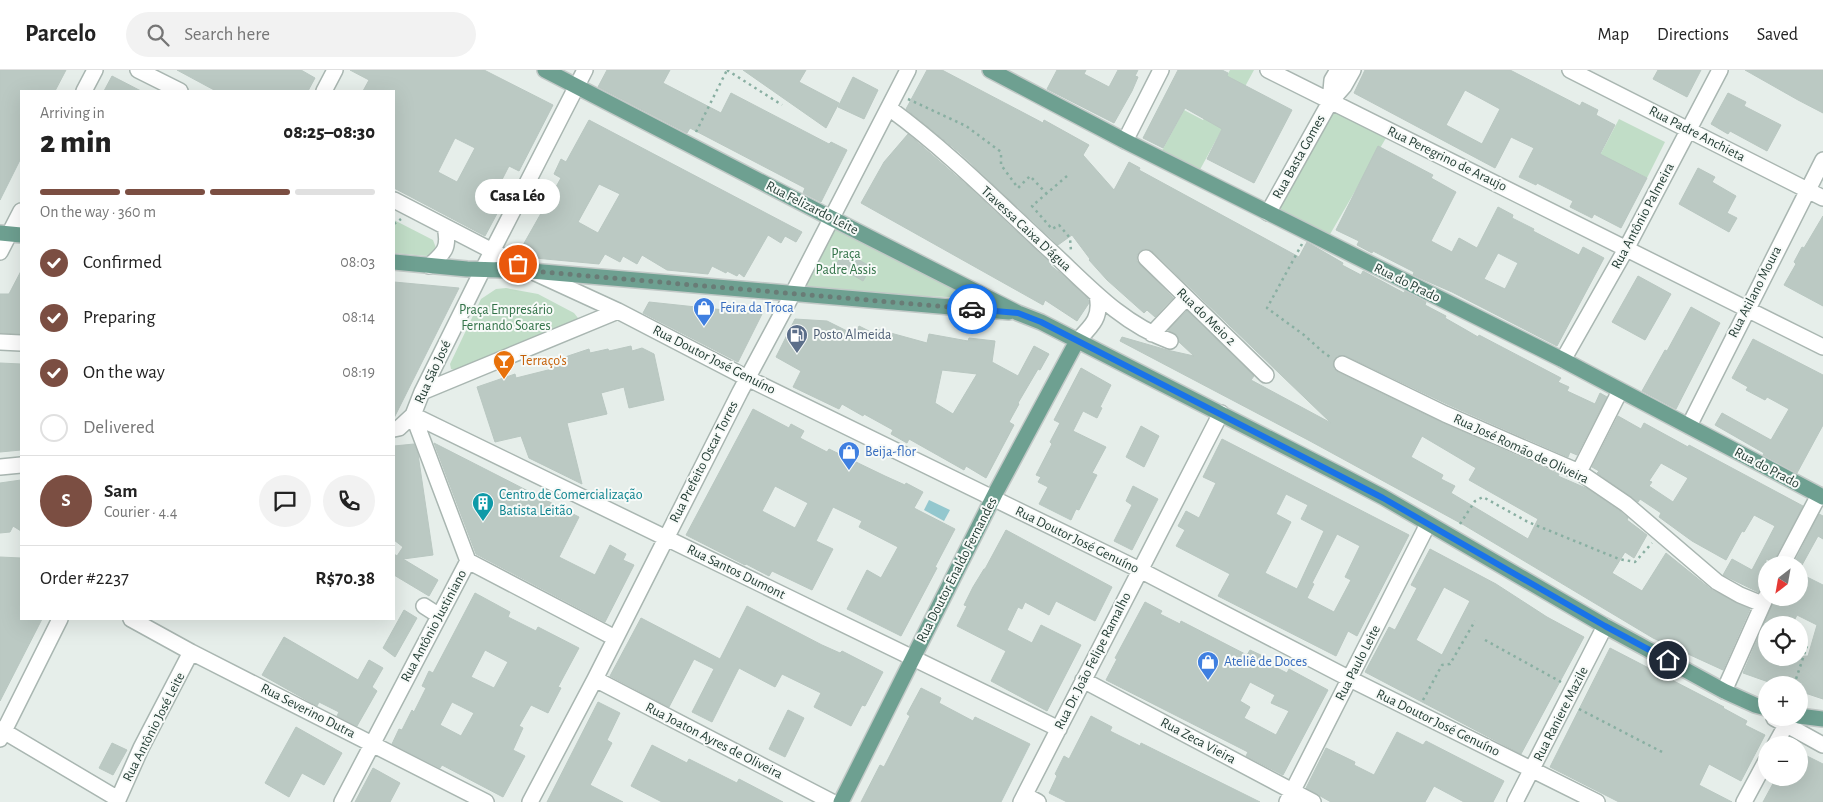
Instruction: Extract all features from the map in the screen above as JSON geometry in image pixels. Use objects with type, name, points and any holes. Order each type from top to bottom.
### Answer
[{"type":"main road","name":"Rua Felizardo Leite","points":[[545,70],[831,218],[1018,313],[1041,322],[1349,479],[1605,626],[1724,691],[1758,707]]},
{"type":"main road","name":"Rua do Prado","points":[[990,70],[1125,141],[1564,360],[1821,496]]},
{"type":"main road","points":[[395,262],[793,292],[1018,313]]},
{"type":"main road","name":"Rua Doutor Enaldo Fernandes","points":[[841,802],[993,498],[1078,341]]},
{"type":"main road","points":[[1808,717],[1823,719]]},
{"type":"street","points":[[85,90],[95,70]]},
{"type":"street","points":[[138,70],[178,90]]},
{"type":"street","points":[[325,90],[335,70]]},
{"type":"street","name":"Rua São José","points":[[396,429],[413,415],[422,392],[585,70]]},
{"type":"street","name":"Rua Prefeito Oscar Torres","points":[[530,802],[616,638],[665,537],[747,378],[908,70]]},
{"type":"street","points":[[1125,141],[1161,70]]},
{"type":"street","name":"Rua Peregrino de Araujo","points":[[1268,70],[1823,347]]},
{"type":"street","name":"Rua Basta Gomes","points":[[1330,102],[1332,80],[1338,70]]},
{"type":"street","name":"Rua Basta Gomes","points":[[1268,213],[1330,102],[1344,86],[1353,70]]},
{"type":"street","name":"Rua Padre Anchieta","points":[[1570,70],[1823,198]]},
{"type":"street","name":"Rua Antônio Palmeira","points":[[1564,360],[1626,249],[1720,70]]},
{"type":"street","name":"Travessa Caixa D'água","points":[[889,108],[933,143],[1109,306],[1152,334],[1170,341]]},
{"type":"street","name":"Rua Atilano Moura","points":[[1689,426],[1746,309],[1823,160]]},
{"type":"street","name":"Rua Doutor José Genuíno","points":[[395,201],[531,271],[618,311],[747,378],[1140,570],[1350,679],[1597,802]]},
{"type":"street","points":[[0,252],[20,213]]},
{"type":"street","points":[[429,266],[442,255],[446,248],[445,227]]},
{"type":"street","name":"Rua do Meio 2","points":[[1146,258],[1266,375]]},
{"type":"street","points":[[1078,341],[1095,320],[1098,312],[1097,295]]},
{"type":"street","points":[[1152,334],[1186,298]]},
{"type":"street","points":[[422,392],[618,311]]},
{"type":"street","points":[[0,342],[20,343]]},
{"type":"street","name":"Rua José Romão de Oliveira","points":[[1342,364],[1445,414],[1579,472],[1626,504],[1717,582],[1740,595],[1758,599]]},
{"type":"street","points":[[1579,472],[1620,391]]},
{"type":"street","name":"Rua Dr. João Felipe Ramalho","points":[[1028,800],[1083,680],[1221,413]]},
{"type":"street","name":"Rua Santos Dumont","points":[[413,415],[1059,729]]},
{"type":"street","name":"Rua Antônio Justiniano","points":[[342,802],[438,615],[468,561],[413,415]]},
{"type":"street","points":[[0,467],[20,465]]},
{"type":"street","points":[[1787,556],[1821,496]]},
{"type":"street","name":"Rua Paulo Leite","points":[[1290,797],[1428,524]]},
{"type":"street","points":[[468,561],[616,638]]},
{"type":"street","points":[[424,606],[438,615]]},
{"type":"street","points":[[1724,691],[1761,606]]},
{"type":"street","points":[[59,620],[1,733],[118,800]]},
{"type":"street","name":"Rua Severino Dutra","points":[[133,620],[191,652],[486,802]]},
{"type":"street","name":"Rua Raniere Mazile","points":[[1516,802],[1605,626]]},
{"type":"street","name":"Rua Antônio José Leite","points":[[118,800],[141,748],[191,652]]},
{"type":"street","name":"Rua Joaton Ayres de Oliveira","points":[[595,679],[832,802]]},
{"type":"street","name":"Rua Zeca Vieira","points":[[1083,680],[1290,797],[1314,802]]},
{"type":"street","points":[[1789,726],[1823,745]]},
{"type":"street","points":[[1744,802],[1758,776]]},
{"type":"path","points":[[690,145],[727,70],[782,105]]},
{"type":"path","points":[[895,94],[950,117],[966,126],[1001,152],[1001,165],[1018,188],[1030,176],[1047,194]]},
{"type":"path","points":[[1067,176],[1032,206],[1052,229],[1059,225],[1070,238],[1071,253]]},
{"type":"path","points":[[1308,233],[1267,308],[1304,335],[1323,352],[1342,364]]},
{"type":"path","points":[[1451,538],[1475,501],[1483,497],[1528,522],[1619,559],[1635,562],[1660,534]]},
{"type":"path","points":[[1417,712],[1442,665],[1450,664],[1475,620]]},
{"type":"path","points":[[1485,640],[1573,688]]},
{"type":"path","points":[[1566,703],[1664,753]]},
{"type":"green space","points":[[1230,70],[1254,70],[1196,177],[1158,158],[1184,110],[1203,120]]},
{"type":"green space","points":[[1330,102],[1390,131],[1329,236],[1275,210]]},
{"type":"green space","points":[[1619,119],[1665,142],[1647,178],[1600,155]]},
{"type":"green space","name":"Praça Padre Assis","points":[[831,218],[989,298],[793,293]]},
{"type":"green space","points":[[395,221],[433,240],[436,248],[435,253],[427,256],[395,253]]},
{"type":"green space","name":"Praça Empresário Fernando Soares","points":[[506,288],[538,294],[574,313],[578,318],[575,324],[456,370],[451,369],[450,364],[481,299],[496,289]]},
{"type":"water","points":[[929,500],[950,510],[944,521],[924,510]]},
{"type":"building","points":[[0,70],[66,70],[56,90],[20,90],[20,160],[0,200]]},
{"type":"building","points":[[177,70],[301,70],[315,78],[309,90],[214,90]]},
{"type":"building","points":[[350,70],[484,70],[553,105],[519,171],[509,166],[490,203],[500,208],[485,236],[395,189],[395,90],[364,90],[369,80]],"holes":[[[455,138],[475,148],[457,182],[438,172]]]},
{"type":"building","points":[[607,70],[670,70],[663,83],[721,113],[731,93],[829,144],[831,142],[847,150],[821,202],[803,193],[805,188],[690,128],[687,133],[598,87]]},
{"type":"building","points":[[743,70],[806,70],[799,82],[839,103],[826,128]]},
{"type":"building","points":[[927,70],[942,70],[1043,123],[1044,120],[1089,145],[1083,155],[1114,190],[1129,162],[1140,168],[1139,170],[1299,257],[1307,242],[1361,275],[1363,271],[1404,293],[1405,291],[1426,302],[1425,305],[1478,337],[1479,335],[1561,378],[1558,382],[1569,387],[1567,391],[1595,404],[1600,393],[1607,397],[1577,455],[1570,452],[1568,457],[1449,405],[1346,356],[1337,356],[1333,364],[1334,369],[1338,372],[1441,422],[1559,474],[1558,476],[1588,489],[1620,511],[1628,518],[1627,520],[1647,535],[1634,558],[1625,552],[1612,573],[1642,591],[1666,553],[1712,590],[1750,609],[1723,670],[1653,638],[1464,525],[1120,341],[1122,337],[1194,356],[1179,342],[1177,335],[1168,330],[1187,311],[1254,376],[1251,380],[1331,423],[1152,251],[1144,249],[1140,251],[1137,255],[1137,261],[1173,298],[1155,317],[1147,310],[1144,313],[1107,280],[1089,260],[1072,235],[1058,245],[960,153],[906,109]],"holes":[[[1422,436],[1476,468],[1469,480],[1538,519],[1528,539],[1451,493],[1455,486],[1441,479],[1443,475],[1411,457]]]},
{"type":"building","points":[[1057,70],[1086,70],[1084,74],[1109,87],[1118,70],[1138,70],[1135,76],[1138,77],[1114,123],[1047,89]]},
{"type":"building","points":[[1178,70],[1222,70],[1228,73],[1227,76],[1292,110],[1254,183],[1207,159],[1222,129],[1185,108],[1163,148],[1143,138]]},
{"type":"building","points":[[1365,70],[1510,70],[1580,106],[1582,102],[1598,110],[1596,115],[1615,125],[1600,154],[1647,178],[1621,228],[1594,214],[1592,218],[1570,207],[1573,201],[1537,183],[1536,185],[1519,177],[1534,148],[1511,137],[1495,168],[1354,93]],"holes":[[[1465,90],[1500,109],[1482,144],[1446,125]]]},
{"type":"building","points":[[1658,70],[1701,70],[1687,97],[1653,79]]},
{"type":"building","points":[[1745,70],[1823,70],[1823,113],[1798,100]]},
{"type":"building","points":[[112,76],[139,90],[105,90]]},
{"type":"building","points":[[853,77],[878,90],[864,119],[838,107]]},
{"type":"building","points":[[1728,93],[1746,102],[1744,106],[1781,125],[1767,151],[1730,131],[1728,134],[1711,124]]},
{"type":"building","points":[[589,120],[802,232],[796,242],[785,236],[781,243],[768,235],[744,277],[739,273],[737,276],[712,266],[708,274],[667,270],[642,255],[637,264],[623,256],[620,262],[605,254],[599,264],[524,257],[518,254],[561,178],[554,174],[561,159],[566,162]],"holes":[[[599,184],[620,194],[598,233],[578,222]]]},
{"type":"building","points":[[908,134],[968,186],[1088,299],[1089,303],[1077,321],[1045,300],[1043,305],[861,203],[884,162]]},
{"type":"building","points":[[1378,146],[1433,175],[1431,178],[1456,192],[1431,241],[1452,252],[1459,238],[1477,248],[1498,207],[1513,215],[1512,218],[1534,229],[1533,231],[1579,255],[1583,247],[1604,258],[1557,346],[1452,292],[1413,275],[1414,272],[1357,245],[1359,241],[1336,230]],"holes":[[[1498,253],[1518,263],[1505,289],[1484,279]]]},
{"type":"building","points":[[1698,168],[1715,177],[1712,182],[1736,196],[1727,213],[1737,218],[1729,232],[1679,204]]},
{"type":"building","points":[[1823,216],[1823,306],[1784,285],[1796,264],[1794,262],[1802,247],[1804,248]]},
{"type":"building","points":[[844,251],[871,267],[863,281],[836,265]]},
{"type":"building","points":[[20,273],[20,334],[0,333],[0,294],[9,294]]},
{"type":"building","points":[[1638,276],[1671,294],[1645,340],[1612,322]]},
{"type":"building","points":[[395,282],[459,288],[395,416]]},
{"type":"building","points":[[649,302],[762,314],[738,362],[643,313]]},
{"type":"building","points":[[1691,307],[1720,323],[1676,409],[1642,391]]},
{"type":"building","points":[[795,319],[827,321],[855,335],[859,326],[875,334],[876,329],[927,343],[929,334],[968,341],[969,338],[995,341],[992,362],[1018,376],[1034,346],[1049,354],[1018,403],[1009,422],[1014,425],[986,478],[966,466],[964,470],[909,439],[907,443],[891,434],[893,430],[864,414],[863,416],[842,404],[839,409],[793,387],[801,371],[776,357]],"holes":[[[942,370],[977,374],[953,414],[935,403]]]},
{"type":"building","points":[[1753,339],[1823,375],[1823,425],[1797,473],[1763,455],[1764,453],[1715,425],[1722,413],[1771,440],[1789,409],[1767,397],[1765,400],[1746,390],[1748,387],[1732,378]]},
{"type":"building","points":[[631,346],[632,351],[642,348],[654,354],[664,400],[629,408],[624,387],[601,393],[607,414],[567,423],[582,484],[529,458],[521,436],[495,442],[477,387],[515,374],[516,378],[552,369],[550,362],[589,349],[590,353]]},
{"type":"building","points":[[0,363],[20,364],[20,450],[0,452]]},
{"type":"building","points":[[1081,368],[1111,385],[1100,407],[1102,408],[1097,418],[1083,411],[1073,431],[1106,447],[1092,473],[1097,475],[1079,510],[1076,509],[1071,520],[1039,504],[1048,487],[1038,482],[1041,477],[1036,475],[1052,444],[1050,442],[1060,423],[1054,420]]},
{"type":"building","points":[[753,409],[789,428],[791,424],[804,431],[800,438],[827,452],[829,449],[923,492],[914,508],[955,529],[935,567],[937,568],[901,636],[847,609],[867,570],[881,578],[898,547],[859,527],[862,521],[833,507],[816,541],[833,549],[812,590],[772,571],[769,576],[686,535]],"holes":[[[775,486],[808,503],[795,528],[762,511]]]},
{"type":"building","points":[[1618,416],[1641,429],[1644,423],[1803,506],[1776,556],[1759,556],[1775,526],[1754,515],[1744,532],[1742,531],[1726,560],[1692,541],[1659,517],[1661,513],[1640,499],[1638,502],[1597,473],[1599,471],[1592,467]],"holes":[[[1661,463],[1688,478],[1673,502],[1649,486],[1652,482],[1649,481]]]},
{"type":"building","points":[[1141,426],[1159,436],[1144,467],[1126,457]]},
{"type":"building","points":[[1222,439],[1409,535],[1357,636],[1348,631],[1336,656],[1218,596],[1230,574],[1176,546],[1185,530],[1178,526],[1186,511],[1199,518],[1216,483],[1203,477]],"holes":[[[1286,494],[1308,505],[1301,519],[1324,531],[1297,589],[1265,573],[1291,522],[1276,514]],[[1337,534],[1360,546],[1345,577],[1351,580],[1334,612],[1307,598],[1314,584],[1312,583]]]},
{"type":"building","points":[[434,443],[579,517],[559,557],[595,575],[610,545],[626,554],[623,560],[634,565],[605,622],[476,554]]},
{"type":"building","points":[[414,444],[418,454],[433,555],[403,559],[438,580],[429,596],[395,576],[395,555],[397,556],[403,547],[395,541],[395,446]]},
{"type":"building","points":[[20,480],[20,530],[13,526],[10,532],[0,533],[0,483]]},
{"type":"building","points":[[1133,486],[1158,499],[1132,550],[1114,541],[1132,505],[1126,501]]},
{"type":"building","points":[[1819,514],[1823,516],[1823,539],[1818,536],[1807,556],[1798,556]]},
{"type":"building","points":[[1006,530],[1112,587],[1095,621],[1056,601],[1049,615],[1025,602],[1022,609],[1018,607],[1007,630],[1032,643],[1041,625],[1081,645],[1047,711],[991,681],[1006,651],[957,626],[967,606],[964,605],[973,587]]},
{"type":"building","points":[[1430,549],[1496,584],[1547,617],[1584,637],[1521,754],[1365,672],[1389,627],[1395,630],[1417,588],[1411,585]],"holes":[[[1444,587],[1470,601],[1442,655],[1416,640]]]},
{"type":"building","points":[[0,557],[20,558],[20,620],[41,620],[0,701]]},
{"type":"building","points":[[1732,559],[1752,570],[1758,559],[1758,592],[1723,575]]},
{"type":"building","points":[[1808,578],[1823,585],[1823,699],[1808,694],[1808,676],[1758,676],[1758,678],[1743,673],[1758,638],[1758,666],[1808,666],[1808,656],[1817,625],[1808,620],[1808,616],[1767,616],[1772,606],[1808,606]]},
{"type":"building","points":[[475,593],[510,612],[508,617],[536,631],[538,627],[579,648],[558,687],[561,688],[548,713],[531,705],[519,726],[523,728],[513,750],[525,756],[503,797],[442,765],[440,768],[392,744],[399,729],[402,730],[412,710],[414,712],[426,688],[422,686],[429,671],[433,673]],"holes":[[[485,650],[508,662],[494,688],[471,677]],[[452,702],[474,713],[461,736],[440,725]]]},
{"type":"building","points":[[1145,602],[1162,611],[1160,614],[1180,624],[1181,621],[1247,655],[1250,650],[1263,656],[1261,660],[1287,673],[1289,669],[1328,690],[1283,775],[1246,756],[1248,752],[1106,680],[1117,659],[1115,658]],"holes":[[[1250,682],[1275,695],[1271,703],[1289,711],[1276,735],[1244,718],[1250,707],[1240,701]]]},
{"type":"building","points":[[747,606],[822,645],[840,653],[842,651],[883,672],[865,706],[862,705],[851,726],[814,707],[821,693],[782,674],[775,687],[739,668],[712,722],[692,712],[714,669],[694,659],[669,707],[610,676],[641,618],[720,659]]},
{"type":"building","points":[[404,610],[417,618],[395,657],[383,648]]},
{"type":"building","points":[[284,637],[358,680],[369,660],[383,668],[372,687],[377,691],[357,726],[337,716],[339,712],[319,702],[317,706],[262,675]]},
{"type":"building","points":[[1610,648],[1724,707],[1747,721],[1745,725],[1765,735],[1758,736],[1758,748],[1741,781],[1709,764],[1699,785],[1732,802],[1619,802],[1550,767]]},
{"type":"building","points":[[921,688],[941,698],[939,703],[973,721],[975,717],[1030,744],[1001,802],[861,802],[880,765],[884,767],[910,716],[907,714]]},
{"type":"building","points":[[598,702],[620,713],[607,740],[612,743],[590,785],[623,802],[547,802]]},
{"type":"building","points":[[788,710],[804,718],[785,757],[769,749]]},
{"type":"building","points":[[1091,716],[1112,727],[1110,731],[1140,746],[1141,743],[1260,802],[1067,802],[1049,793],[1057,776],[1055,774],[1064,756],[1069,759]]},
{"type":"building","points":[[296,727],[342,753],[324,785],[302,773],[289,797],[265,783]]},
{"type":"building","points":[[1397,732],[1423,745],[1426,741],[1504,781],[1493,802],[1464,802],[1434,786],[1425,802],[1331,802],[1306,788],[1326,748],[1355,762],[1354,765],[1374,775]]},
{"type":"building","points":[[112,743],[127,750],[113,775],[99,768]]},
{"type":"building","points":[[652,745],[687,763],[689,759],[737,783],[739,779],[783,802],[662,802],[631,786]]},
{"type":"building","points":[[1808,756],[1823,764],[1823,802],[1763,802],[1772,786],[1808,786]]},
{"type":"building","points":[[373,768],[400,783],[390,802],[355,802]]},
{"type":"way so far","points":[[518,264],[531,271],[793,292],[972,309]]},
{"type":"place","name":"Casa Léo","points":[[518,264]]},
{"type":"place","name":"Feira da Troca","points":[[704,327]]},
{"type":"place","name":"Posto Almeida","points":[[797,354]]},
{"type":"place","name":"Terraço's","points":[[504,380]]},
{"type":"place","name":"Beija-flor","points":[[849,471]]},
{"type":"place","name":"Centro de Comercialização Batista Leitão","points":[[483,522]]},
{"type":"place","name":"Ateliê de Doces","points":[[1208,681]]},
{"type":"route","points":[[972,309],[1018,313],[1041,322],[1341,475],[1668,660]]}]
